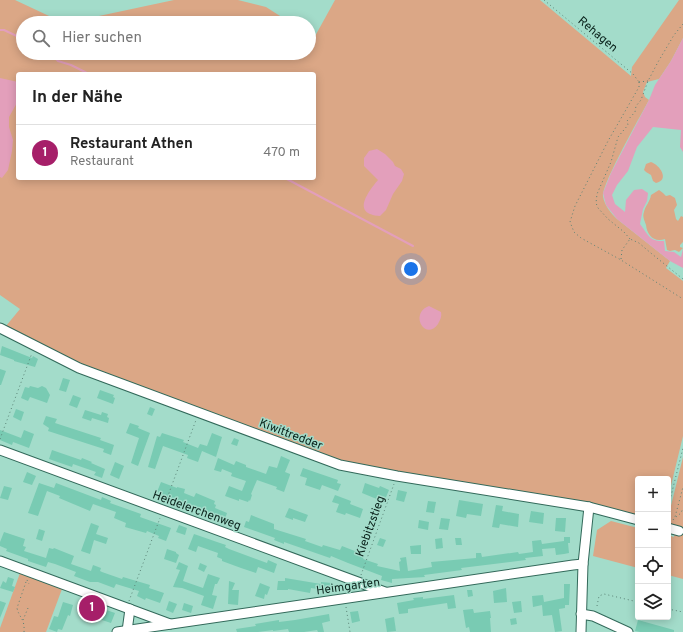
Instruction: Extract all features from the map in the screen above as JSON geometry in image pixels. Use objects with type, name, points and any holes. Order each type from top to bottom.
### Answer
[{"type":"street","name":"Kiwittredder","points":[[0,328],[80,368],[340,465],[397,476],[589,507],[635,519]]},
{"type":"street","name":"Heidelerchenweg","points":[[0,450],[386,592]]},
{"type":"street","points":[[581,632],[583,564],[589,507]]},
{"type":"street","points":[[671,526],[679,531]]},
{"type":"street","points":[[0,561],[27,576],[172,624]]},
{"type":"street","name":"Heimgarten","points":[[122,631],[583,564]]},
{"type":"street","points":[[122,631],[130,609]]},
{"type":"street","points":[[582,614],[593,616],[628,632]]},
{"type":"path","name":"Rehagen","points":[[544,0],[633,74],[639,82]]},
{"type":"path","points":[[683,24],[674,35],[648,81],[641,100],[636,106],[635,112],[627,121],[628,125],[618,137],[611,162],[597,194],[596,203],[598,208],[608,219],[630,239],[639,243],[683,279]]},
{"type":"path","points":[[648,81],[639,82],[639,87],[608,141],[575,206],[570,222],[574,232],[581,238],[621,260],[683,299]]},
{"type":"path","points":[[621,260],[622,250],[630,239]]},
{"type":"path","points":[[0,439],[34,348]]},
{"type":"path","points":[[671,496],[683,448]]},
{"type":"path","name":"Kiebitzstieg","points":[[359,582],[397,476]]},
{"type":"path","points":[[676,517],[683,488]]},
{"type":"path","points":[[671,524],[681,513],[683,508]]},
{"type":"path","points":[[27,576],[29,584]]},
{"type":"path","points":[[24,632],[23,620],[17,608],[27,576]]},
{"type":"path","points":[[597,606],[599,596],[604,594],[635,601]]},
{"type":"path","points":[[345,598],[350,632]]},
{"type":"path","points":[[23,620],[28,608]]},
{"type":"path","points":[[671,610],[683,612]]},
{"type":"shaded area","points":[[0,0],[15,0],[49,16],[16,16],[16,60],[316,60],[316,34],[335,0],[540,0],[631,76],[632,67],[679,0],[683,0],[683,38],[671,61],[659,79],[647,82],[643,92],[645,97],[649,100],[615,164],[604,189],[603,196],[606,206],[615,217],[670,261],[666,268],[683,281],[683,436],[671,486],[671,476],[635,476],[635,515],[379,470],[342,462],[217,414],[81,365],[6,326],[20,309],[0,295]]},
{"type":"shaded area","points":[[174,0],[238,0],[266,7],[280,16],[99,16]]},
{"type":"shaded area","points":[[683,38],[683,152],[680,147],[681,130],[653,127],[637,147],[628,171],[617,185],[612,195],[615,204],[625,212],[626,200],[634,190],[642,189],[648,193],[640,224],[652,239],[664,241],[665,251],[674,252],[681,257],[683,249],[683,268],[670,261],[617,219],[606,205],[603,193],[611,173],[649,100],[655,85],[671,61]]},
{"type":"shaded area","points":[[0,78],[16,82],[16,105],[9,117],[9,127],[13,140],[8,170],[2,178],[0,177]]},
{"type":"shaded area","points":[[377,149],[385,154],[395,166],[401,169],[404,174],[402,181],[393,194],[386,210],[380,216],[371,214],[366,211],[364,207],[364,202],[370,190],[378,180],[364,166],[364,158],[369,151]]},
{"type":"shaded area","points":[[651,162],[658,166],[663,176],[660,181],[656,183],[653,181],[651,175],[644,170],[646,164]]},
{"type":"shaded area","points":[[659,190],[666,196],[670,195],[675,198],[677,205],[674,210],[676,219],[678,221],[681,216],[683,217],[683,242],[680,247],[683,248],[679,252],[675,250],[667,250],[665,239],[654,239],[648,232],[643,217],[651,195]]},
{"type":"shaded area","points":[[429,306],[441,312],[441,318],[433,329],[428,330],[421,324],[420,314]]},
{"type":"shaded area","points":[[683,457],[683,579],[671,576],[671,536],[674,537],[676,526],[671,524],[671,506]]},
{"type":"shaded area","points":[[611,521],[635,527],[635,567],[593,556],[597,530]]},
{"type":"shaded area","points":[[20,573],[62,589],[46,632],[0,632],[0,628]]},
{"type":"building","points":[[2,346],[38,359],[35,367],[0,355]]},
{"type":"building","points":[[0,369],[6,371],[1,385],[0,385]]},
{"type":"building","points":[[63,378],[70,380],[66,392],[59,390]]},
{"type":"building","points":[[30,386],[38,388],[42,386],[46,388],[50,395],[47,403],[30,397],[28,401],[21,398],[25,387],[29,388]]},
{"type":"building","points":[[100,390],[114,395],[113,397],[115,398],[113,404],[97,398]]},
{"type":"building","points":[[73,395],[81,398],[77,408],[69,405]]},
{"type":"building","points":[[150,407],[155,409],[152,416],[147,414]]},
{"type":"building","points":[[16,409],[24,412],[21,421],[13,417]]},
{"type":"building","points":[[85,410],[101,415],[102,412],[108,414],[108,423],[92,418],[91,421],[82,418]]},
{"type":"building","points":[[46,416],[57,419],[55,423],[101,438],[100,440],[114,445],[111,455],[103,452],[104,449],[48,431],[49,428],[43,424]]},
{"type":"building","points":[[130,423],[139,426],[138,428],[150,433],[138,466],[131,463],[139,438],[126,433]]},
{"type":"building","points":[[0,430],[21,438],[24,430],[34,434],[29,448],[13,442],[12,445],[0,440]]},
{"type":"building","points":[[162,433],[184,440],[183,442],[198,448],[200,444],[207,446],[212,433],[222,437],[216,457],[202,451],[198,462],[187,458],[188,455],[163,446],[155,469],[148,467],[157,436],[160,437]]},
{"type":"building","points":[[234,438],[239,440],[237,446],[231,444]]},
{"type":"building","points":[[52,450],[81,460],[82,458],[105,469],[102,478],[94,475],[96,472],[73,464],[72,467],[49,459]]},
{"type":"building","points":[[281,456],[290,460],[285,472],[290,475],[284,492],[276,489],[277,487],[257,480],[251,494],[250,501],[249,500],[248,502],[239,499],[239,501],[225,496],[229,486],[242,491],[246,481],[231,476],[232,473],[222,469],[221,472],[214,470],[218,458],[234,465],[236,461],[246,465],[246,467],[266,474],[269,466],[277,468]]},
{"type":"building","points":[[115,462],[124,466],[119,479],[110,475]]},
{"type":"building","points":[[303,468],[338,480],[337,483],[341,484],[338,491],[322,485],[320,490],[305,485],[307,478],[300,476]]},
{"type":"building","points":[[27,472],[36,476],[32,485],[23,482]]},
{"type":"building","points":[[161,482],[177,488],[185,489],[184,493],[194,497],[196,493],[215,501],[215,508],[227,513],[224,522],[214,518],[215,516],[186,505],[186,503],[157,492]]},
{"type":"building","points":[[39,483],[54,488],[56,483],[101,500],[102,497],[111,501],[110,503],[141,514],[140,517],[171,528],[166,541],[147,531],[146,533],[125,527],[126,523],[114,518],[116,512],[93,504],[90,511],[59,498],[60,496],[47,491],[38,516],[28,513]]},
{"type":"building","points":[[365,483],[379,488],[380,486],[389,490],[384,502],[362,493]]},
{"type":"building","points":[[4,486],[12,488],[8,500],[0,498]]},
{"type":"building","points":[[398,490],[407,492],[404,502],[396,500]]},
{"type":"building","points":[[335,495],[351,501],[350,504],[363,509],[360,518],[346,513],[345,515],[336,512],[339,504],[332,502]]},
{"type":"building","points":[[459,500],[483,504],[481,516],[467,514],[466,518],[456,516]]},
{"type":"building","points":[[428,501],[436,502],[434,513],[426,512]]},
{"type":"building","points":[[496,505],[503,506],[502,511],[519,514],[518,527],[500,524],[499,528],[492,527]]},
{"type":"building","points":[[289,508],[308,515],[305,522],[285,517]]},
{"type":"building","points":[[531,511],[544,513],[543,524],[529,522]]},
{"type":"building","points":[[373,512],[379,515],[376,525],[369,522]]},
{"type":"building","points":[[251,515],[274,524],[274,529],[306,539],[305,541],[322,547],[323,545],[340,550],[342,546],[365,555],[363,559],[378,564],[377,566],[400,571],[400,558],[406,557],[408,571],[432,567],[431,562],[476,558],[476,553],[481,553],[482,557],[518,552],[519,554],[533,552],[532,541],[541,540],[542,544],[564,541],[564,537],[570,537],[570,543],[568,543],[569,553],[556,555],[555,548],[542,549],[543,556],[525,558],[526,560],[461,568],[462,570],[424,575],[425,577],[392,579],[392,583],[381,580],[382,576],[331,556],[330,558],[284,542],[284,544],[274,540],[275,538],[244,527],[246,521],[249,522]]},
{"type":"building","points":[[441,518],[450,519],[448,530],[439,529]]},
{"type":"building","points":[[556,518],[566,518],[565,532],[555,531]]},
{"type":"building","points":[[419,520],[429,522],[428,530],[418,528]]},
{"type":"building","points":[[91,523],[99,526],[96,534],[108,538],[106,544],[94,540],[90,554],[81,551]]},
{"type":"building","points":[[179,525],[187,528],[185,535],[176,532]]},
{"type":"building","points":[[39,529],[45,531],[42,541],[36,539]]},
{"type":"building","points":[[4,532],[25,539],[23,546],[26,547],[24,551],[46,558],[49,548],[54,548],[74,556],[71,564],[91,571],[93,565],[101,568],[100,571],[102,572],[122,579],[123,577],[150,585],[149,588],[164,593],[160,603],[146,598],[145,600],[137,596],[139,591],[116,584],[114,588],[98,582],[90,582],[74,576],[76,572],[55,564],[48,562],[46,567],[6,551],[7,549],[0,546]]},
{"type":"building","points":[[194,534],[226,545],[225,547],[229,549],[267,563],[268,560],[277,564],[274,573],[258,567],[256,573],[241,568],[222,561],[222,559],[217,557],[218,553],[198,546],[196,552],[188,549]]},
{"type":"building","points":[[380,538],[386,540],[383,547],[377,545]]},
{"type":"building","points":[[442,538],[443,548],[436,549],[435,539]]},
{"type":"building","points":[[455,538],[461,538],[462,545],[456,545]]},
{"type":"building","points":[[421,545],[421,554],[411,554],[410,546]]},
{"type":"building","points":[[167,549],[176,552],[179,555],[176,563],[164,559]]},
{"type":"building","points":[[179,562],[188,566],[183,581],[203,588],[208,574],[220,578],[217,584],[215,584],[212,595],[217,596],[213,609],[201,605],[204,596],[182,588],[173,587],[180,570],[176,569]]},
{"type":"building","points":[[200,563],[207,566],[204,572],[198,569]]},
{"type":"building","points":[[8,577],[14,579],[12,586],[15,587],[13,592],[0,588],[3,581],[6,583]]},
{"type":"building","points":[[285,578],[321,584],[321,582],[332,583],[330,591],[311,588],[310,593],[288,589],[277,590],[278,581],[285,581]]},
{"type":"building","points":[[229,581],[235,583],[232,590],[239,590],[238,605],[228,604]]},
{"type":"building","points":[[260,583],[270,587],[267,595],[265,594],[264,599],[255,596]]},
{"type":"building","points":[[564,584],[570,584],[569,605],[565,605],[565,608],[559,609],[562,631],[555,632],[552,615],[543,616],[542,605],[533,607],[532,596],[543,595],[544,602],[564,598]]},
{"type":"building","points":[[506,588],[507,602],[494,603],[493,591]]},
{"type":"building","points":[[467,590],[472,590],[473,596],[468,597]]},
{"type":"building","points":[[454,595],[456,608],[448,609],[447,603],[408,609],[408,613],[399,614],[397,603],[414,600],[413,598],[423,597],[423,599]]},
{"type":"building","points":[[0,601],[6,603],[0,618]]},
{"type":"building","points":[[169,601],[177,604],[173,613],[166,610]]},
{"type":"building","points":[[521,601],[522,612],[514,613],[512,602]]},
{"type":"building","points":[[63,602],[73,605],[70,616],[68,615],[62,630],[58,629],[57,632],[49,629],[54,616],[58,617]]},
{"type":"building","points":[[86,603],[115,613],[111,623],[81,614]]},
{"type":"building","points":[[184,603],[193,606],[191,613],[182,610]]},
{"type":"building","points":[[473,609],[474,613],[490,611],[491,632],[470,632],[469,627],[466,628],[463,610]]},
{"type":"building","points":[[358,611],[360,621],[352,623],[350,612]]},
{"type":"building","points":[[329,614],[330,621],[322,623],[324,632],[318,632],[317,630],[289,632],[288,629],[258,632],[237,632],[236,629],[279,620],[279,622]]},
{"type":"building","points":[[394,617],[396,631],[387,632],[385,619]]},
{"type":"building","points":[[516,618],[517,624],[511,625],[510,619]]},
{"type":"building","points":[[638,620],[674,630],[674,632],[640,632],[635,631]]},
{"type":"waterway","points":[[0,30],[4,30],[16,36]]},
{"type":"waterway","points":[[57,60],[85,72]]},
{"type":"waterway","points":[[289,180],[413,246]]},
{"type":"place","name":"Restaurant Athen","points":[[92,608]]}]
